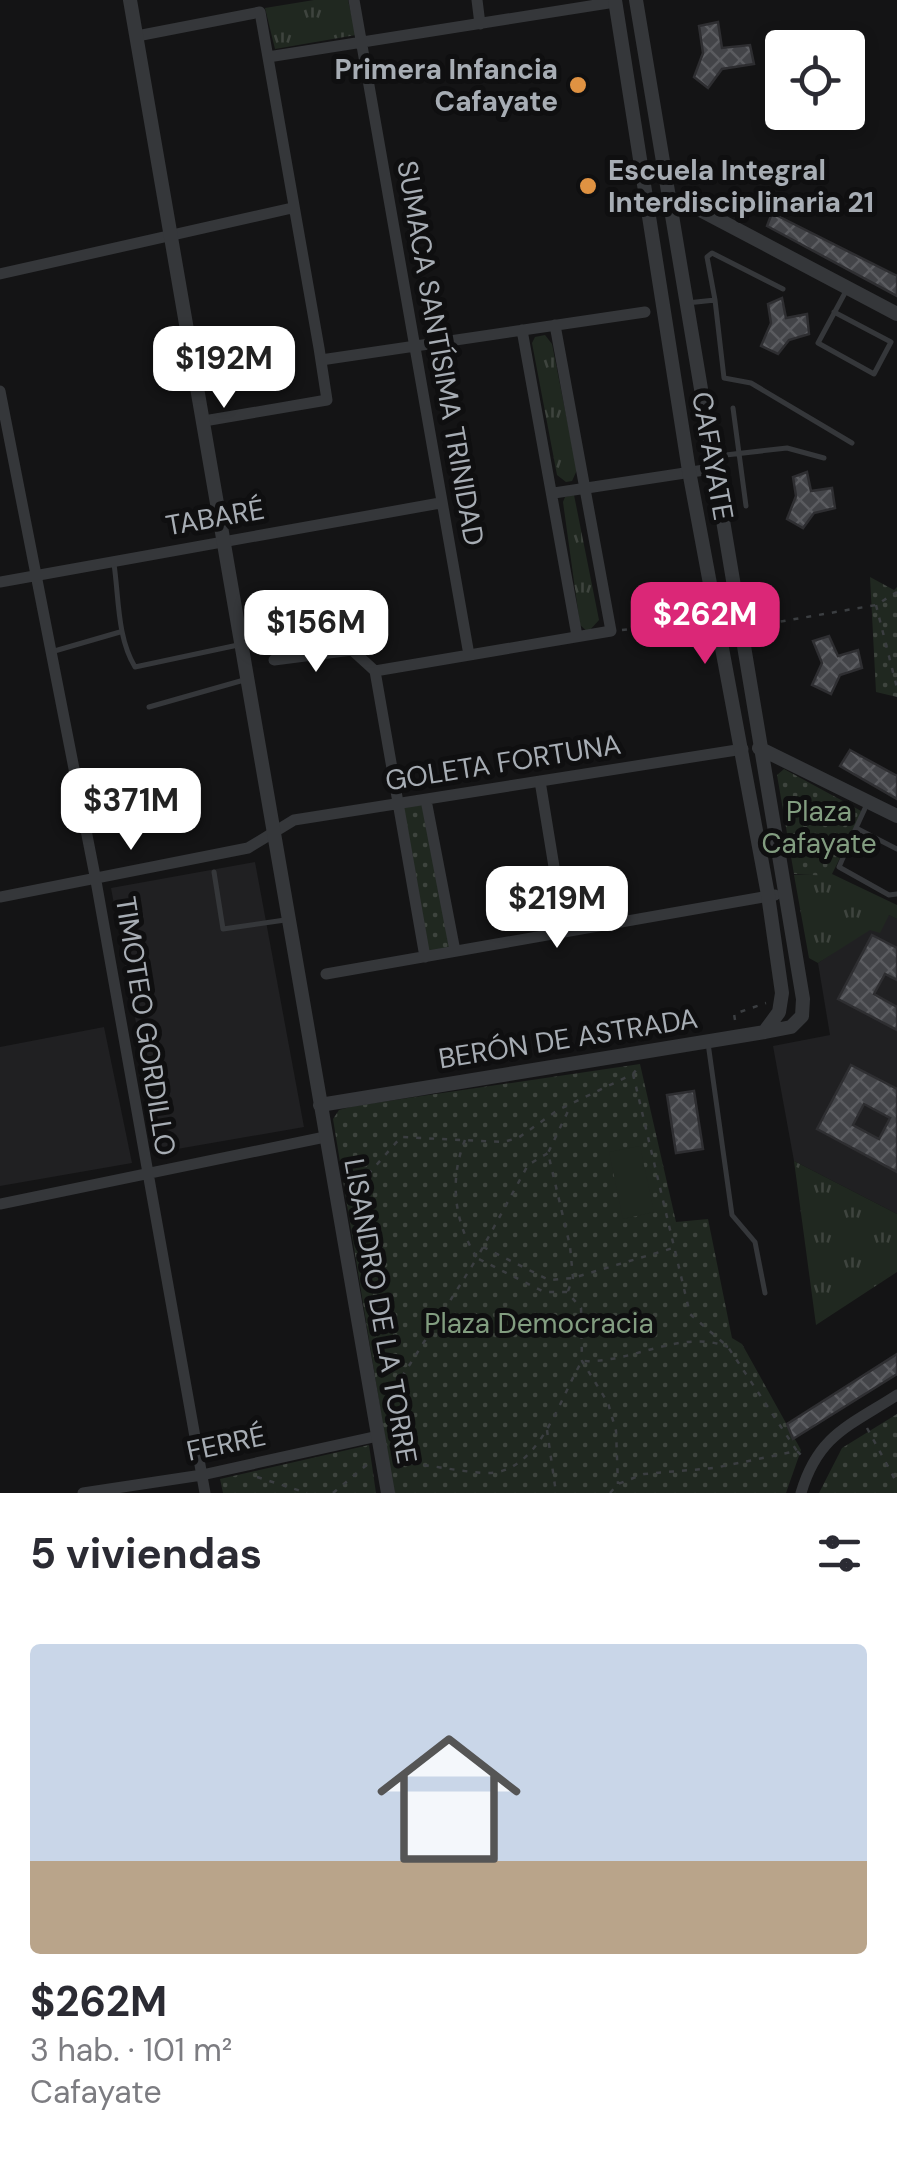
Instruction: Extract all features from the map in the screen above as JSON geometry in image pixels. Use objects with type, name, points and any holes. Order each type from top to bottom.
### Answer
[{"type":"street","points":[[130,0],[204,422],[220,541],[273,831]]},
{"type":"street","name":"SUMACA SANTÍSIMA TRINIDAD","points":[[354,0],[469,655]]},
{"type":"street","points":[[476,0],[480,24]]},
{"type":"street","name":"CAFAYATE","points":[[636,0],[710,463],[763,748],[774,823],[782,993]]},
{"type":"street","points":[[268,57],[615,1]]},
{"type":"street","name":"CAFAYATE","points":[[615,1],[717,618],[776,894],[803,999]]},
{"type":"street","points":[[136,36],[260,12],[268,57],[328,400],[204,422]]},
{"type":"street","points":[[647,204],[687,204],[897,314]]},
{"type":"street","points":[[0,274],[292,208]]},
{"type":"street","points":[[321,360],[644,312]]},
{"type":"street","points":[[375,671],[611,631],[555,325]]},
{"type":"street","points":[[522,330],[577,636]]},
{"type":"street","name":"TIMOTEO GORDILLO","points":[[0,390],[96,881],[145,1174],[205,1493]]},
{"type":"street","points":[[554,493],[690,471],[710,463]]},
{"type":"street","name":"TABARÉ","points":[[0,582],[440,502]]},
{"type":"street","points":[[274,660],[352,650],[375,671],[425,957]]},
{"type":"street","points":[[744,749],[763,748],[897,816]]},
{"type":"street","name":"GOLETA FORTUNA","points":[[0,897],[248,848],[294,820],[744,749]]},
{"type":"street","points":[[540,781],[564,928]]},
{"type":"street","points":[[426,800],[455,951]]},
{"type":"street","name":"LISANDRO DE LA TORRE","points":[[273,831],[388,1493]]},
{"type":"street","points":[[326,974],[564,928],[776,894]]},
{"type":"street","points":[[764,1032],[779,1012],[782,993]]},
{"type":"street","name":"BERÓN DE ASTRADA","points":[[320,1104],[764,1032],[798,1022],[803,999]]},
{"type":"street","points":[[0,1204],[326,1138]]},
{"type":"street","points":[[801,1493],[810,1462],[826,1441],[897,1396]]},
{"type":"street","name":"FERRÉ","points":[[83,1493],[202,1474],[378,1436]]},
{"type":"lane","points":[[783,288],[712,253],[707,257],[724,378],[751,382],[852,443]]},
{"type":"lane","points":[[834,312],[891,342],[874,374],[818,343],[834,312],[847,288]]},
{"type":"lane","points":[[684,303],[715,300]]},
{"type":"lane","points":[[733,408],[746,506]]},
{"type":"lane","points":[[710,463],[739,454],[787,448],[824,458]]},
{"type":"lane","points":[[113,561],[123,622],[120,632],[134,668],[240,644]]},
{"type":"lane","points":[[50,652],[120,632]]},
{"type":"lane","points":[[149,707],[246,679]]},
{"type":"lane","points":[[864,799],[839,867],[889,895],[897,894]]},
{"type":"lane","points":[[856,828],[897,849]]},
{"type":"lane","points":[[214,872],[223,929],[287,919]]},
{"type":"lane","points":[[708,1041],[732,1215],[755,1242],[766,1293]]},
{"type":"path","points":[[739,628],[876,605],[897,592]]},
{"type":"path","points":[[876,605],[897,688]]},
{"type":"path","points":[[611,631],[717,618]]},
{"type":"path","points":[[774,823],[854,808],[864,799]]},
{"type":"path","points":[[737,1036],[734,1014],[763,1007],[769,994],[782,993]]},
{"type":"path","points":[[338,1210],[401,1137],[503,1142],[518,1138],[639,1070],[638,1053]]},
{"type":"path","points":[[633,1074],[693,1319],[728,1347],[797,1451],[810,1462]]},
{"type":"path","points":[[373,1414],[389,1398],[415,1350],[478,1258],[528,1165],[548,1153],[570,1106]]},
{"type":"path","points":[[465,1138],[455,1163],[454,1185],[464,1237],[478,1258],[544,1292],[567,1292],[581,1308],[582,1361],[608,1403],[616,1431],[618,1484]]},
{"type":"path","points":[[548,1153],[570,1246],[573,1278],[567,1292]]},
{"type":"path","points":[[483,1247],[540,1277],[573,1278],[674,1247]]},
{"type":"path","points":[[582,1361],[618,1360],[686,1341],[708,1339],[728,1347]]},
{"type":"path","points":[[333,1493],[353,1472],[372,1461],[486,1473],[507,1470],[531,1451],[547,1430],[556,1404],[582,1361]]},
{"type":"path","points":[[862,1418],[897,1483]]},
{"type":"path","points":[[547,1430],[556,1493]]},
{"type":"path","points":[[610,1493],[618,1484],[644,1474],[714,1468],[797,1451]]},
{"type":"path","points":[[251,1477],[296,1486],[307,1493]]},
{"type":"shaded area","points":[[255,862],[304,1127],[160,1152],[111,888]]},
{"type":"shaded area","points":[[889,915],[897,919],[897,1214],[794,1161],[773,1046],[830,1035],[818,963]]},
{"type":"shaded area","points":[[104,1027],[132,1163],[0,1186],[0,1047]]},
{"type":"green space","points":[[314,0],[348,0],[356,35],[275,49],[265,8]]},
{"type":"green space","points":[[545,335],[552,344],[577,470],[572,481],[566,482],[557,475],[532,343],[535,337]]},
{"type":"green space","points":[[574,495],[599,620],[588,632],[580,625],[563,502],[565,497]]},
{"type":"green space","points":[[870,577],[894,590],[897,587],[897,697],[876,692]]},
{"type":"green space","name":"Plaza Cafayate","points":[[784,769],[863,812],[831,876],[794,874],[777,775]]},
{"type":"green space","points":[[426,800],[455,951],[425,957],[396,805]]},
{"type":"green space","points":[[832,874],[897,905],[897,919],[889,915],[880,933],[870,930],[818,963],[809,958],[794,875]]},
{"type":"green space","name":"Plaza Democracia","points":[[640,1064],[676,1222],[708,1219],[732,1338],[742,1344],[801,1450],[786,1493],[394,1493],[333,1119],[339,1110],[354,1106]]},
{"type":"green space","points":[[640,1146],[654,1212],[623,1219],[609,1152]]},
{"type":"green space","points":[[794,1161],[897,1214],[897,1272],[816,1325]]},
{"type":"green space","points":[[897,1414],[897,1493],[819,1493],[842,1448]]},
{"type":"green space","points":[[369,1445],[376,1493],[223,1493],[220,1479]]},
{"type":"building","points":[[718,22],[722,48],[750,45],[754,64],[722,69],[708,88],[694,77],[703,53],[699,26]]},
{"type":"building","points":[[772,213],[897,276],[897,296],[767,226]]},
{"type":"building","points":[[782,298],[786,318],[807,314],[809,334],[789,340],[778,354],[761,346],[771,323],[768,304]]},
{"type":"building","points":[[807,472],[811,491],[832,488],[835,508],[814,513],[803,528],[787,519],[796,496],[793,477]]},
{"type":"building","points":[[829,636],[838,656],[858,650],[862,668],[840,675],[831,694],[812,685],[822,663],[813,641]]},
{"type":"building","points":[[850,750],[897,776],[897,799],[840,766]]},
{"type":"building","points":[[872,935],[897,948],[897,980],[885,974],[874,994],[897,1007],[897,1030],[838,999]]},
{"type":"building","points":[[851,1065],[897,1089],[897,1172],[817,1129]],"holes":[[[864,1104],[890,1118],[879,1139],[853,1125]]]},
{"type":"building","points":[[694,1091],[703,1149],[676,1153],[667,1095]]},
{"type":"building","points":[[897,1354],[897,1374],[793,1439],[787,1424]]},
{"type":"place","name":"Primera Infancia Cafayate","points":[[578,85]]},
{"type":"place","name":"Escuela Integral Interdisciplinaria 21","points":[[588,186]]}]
